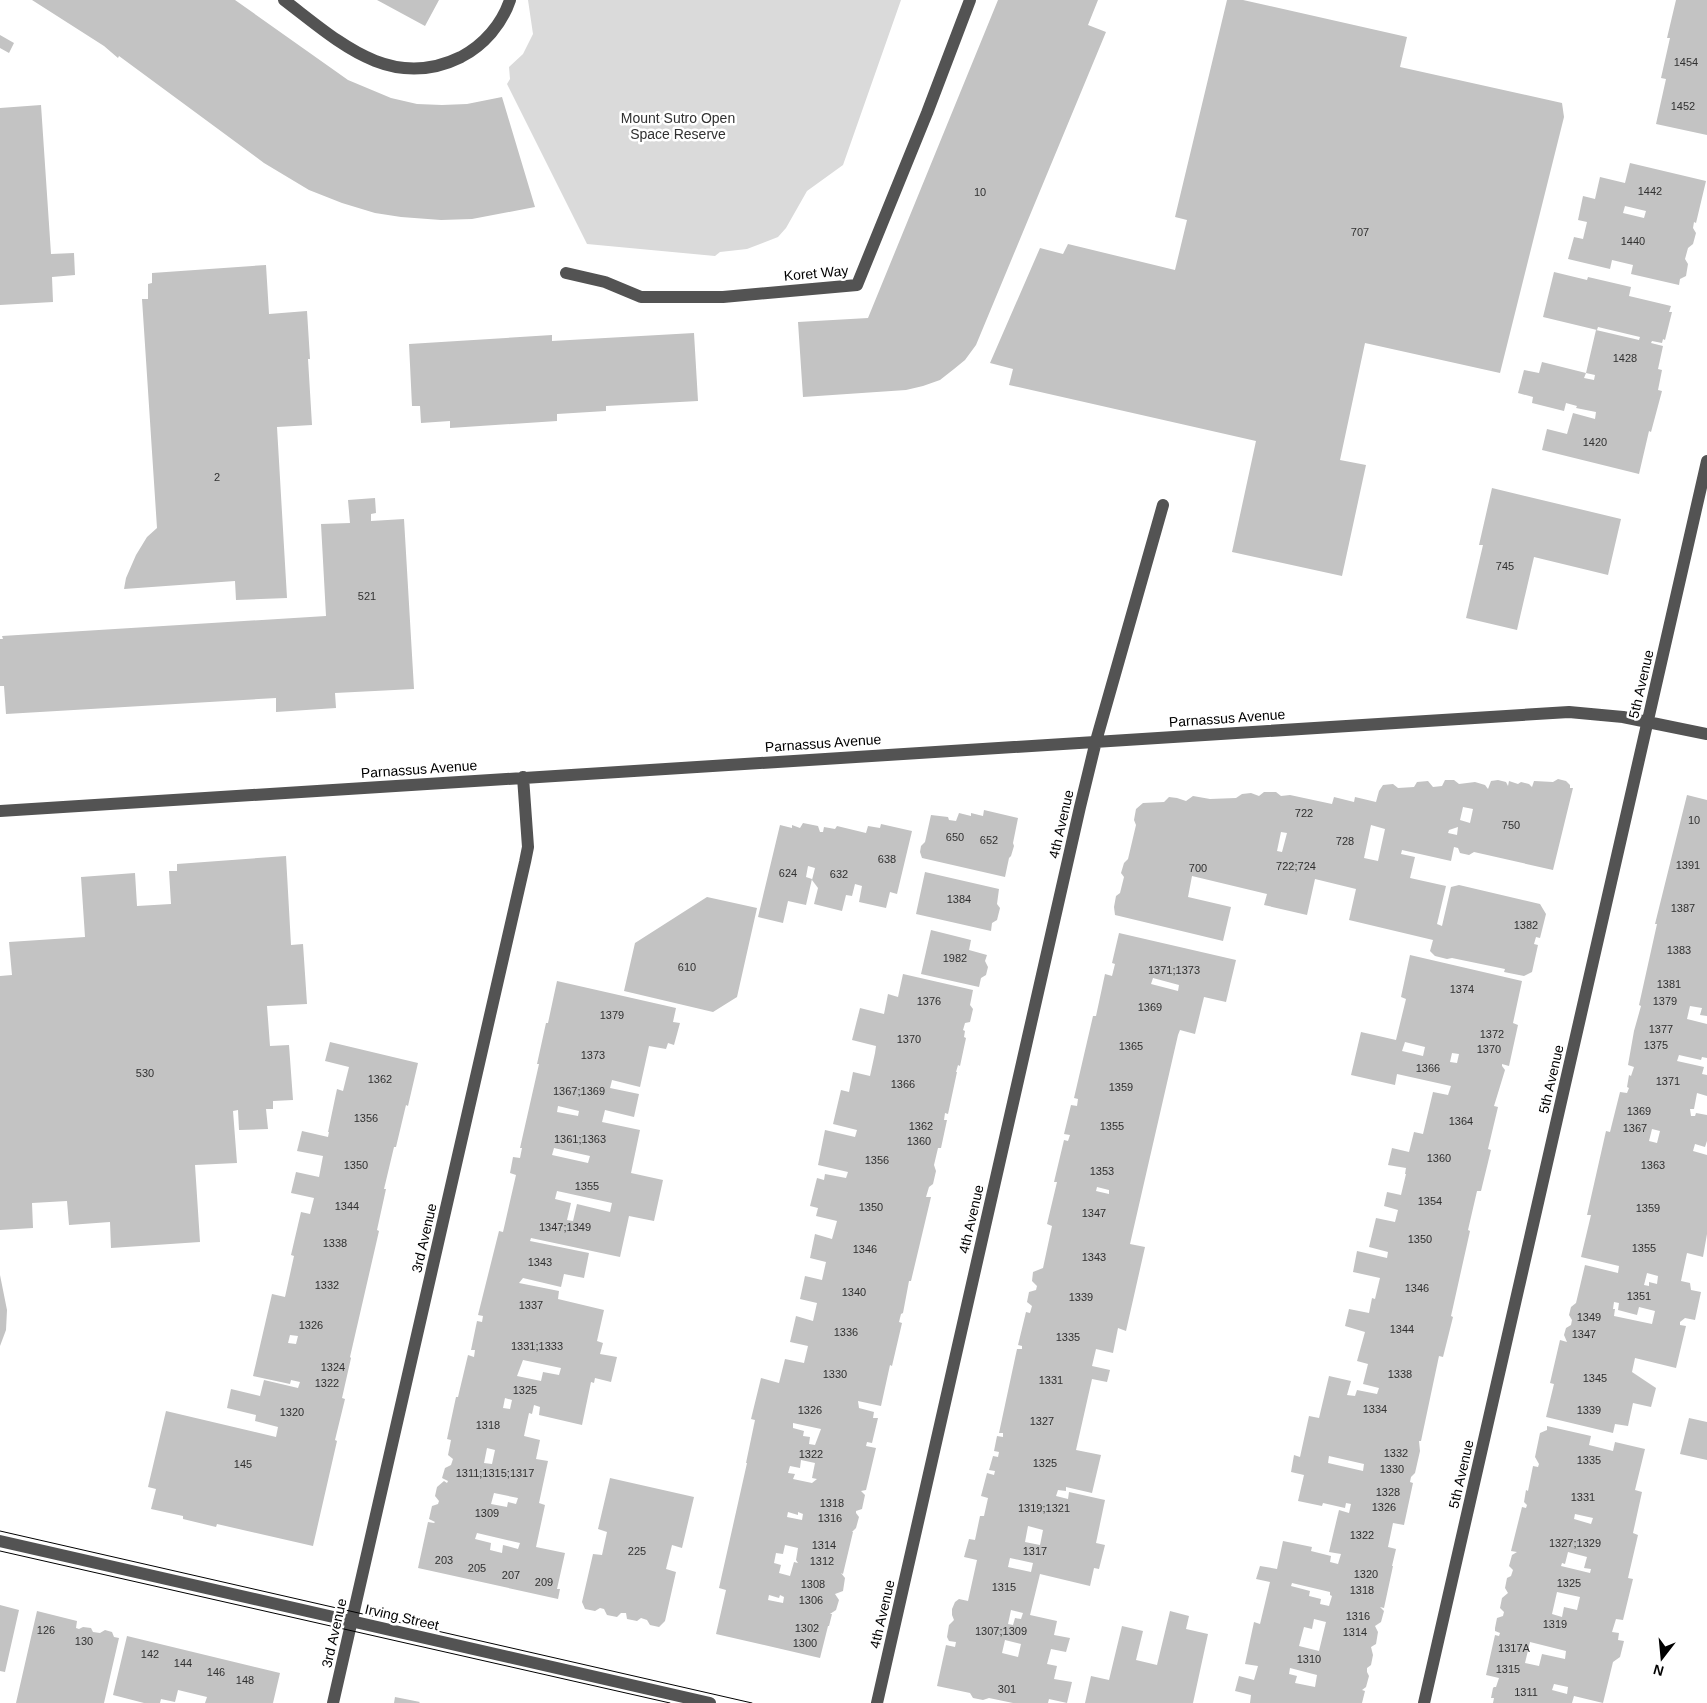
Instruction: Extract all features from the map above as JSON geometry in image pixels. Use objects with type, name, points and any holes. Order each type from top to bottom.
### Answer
[{"type":"street","points":[[284,0],[342,43],[362,55],[384,65],[404,69],[426,68],[447,64],[470,52],[489,36],[501,20],[510,0]]},
{"type":"street","name":"Koret Way","points":[[566,273],[605,282],[640,297],[723,297],[857,285],[927,113],[970,0]]},
{"type":"street","name":"5th Avenue","points":[[1424,1703],[1707,461]]},
{"type":"street","name":"4th Avenue","points":[[877,1703],[1096,741],[1163,506]]},
{"type":"street","name":"Parnassus Avenue","points":[[0,811],[1569,712],[1598,713],[1648,721],[1707,734]]},
{"type":"street","name":"3rd Avenue","points":[[334,1703],[525,862],[528,847],[523,778]]},
{"type":"street","name":"Irving Street","points":[[0,1541],[710,1703]]},
{"type":"green space","name":"Mount Sutro Open Space Reserve","points":[[528,0],[901,0],[843,165],[807,191],[786,228],[778,237],[747,249],[720,252],[715,256],[587,244],[507,84],[510,79],[509,67],[523,54],[533,34]]},
{"type":"building","points":[[32,0],[235,0],[348,80],[391,98],[417,104],[442,105],[467,104],[502,97],[535,207],[472,219],[441,220],[401,217],[375,213],[309,190],[264,163],[119,56],[118,58],[104,46]]},
{"type":"building","points":[[377,0],[439,0],[425,26]]},
{"type":"building","points":[[998,0],[1098,0],[1088,25],[1106,32],[976,345],[965,360],[940,380],[923,386],[906,390],[803,397],[798,322],[868,318]]},
{"type":"building","points":[[1227,0],[1243,0],[1407,37],[1400,67],[1562,103],[1564,117],[1500,373],[1365,343],[1340,460],[1366,465],[1342,576],[1232,552],[1256,441],[1009,385],[1013,369],[990,363],[1040,248],[1063,254],[1068,244],[1175,270],[1187,220],[1175,217]]},
{"type":"building","points":[[1676,0],[1707,0],[1707,135],[1656,124],[1666,79],[1661,78],[1670,38],[1667,38]]},
{"type":"building","points":[[0,35],[14,43],[9,53],[0,48]]},
{"type":"building","points":[[41,105],[51,254],[74,253],[75,275],[52,277],[53,302],[0,305],[0,108]]},
{"type":"building","points":[[1630,163],[1706,181],[1696,223],[1694,222],[1693,228],[1696,233],[1693,244],[1688,248],[1685,259],[1688,264],[1686,276],[1680,279],[1679,285],[1631,274],[1633,265],[1612,260],[1610,269],[1568,259],[1574,237],[1583,239],[1587,222],[1578,220],[1583,196],[1595,199],[1600,177],[1625,183]],"holes":[[[1625,206],[1646,211],[1644,218],[1623,213]]]},
{"type":"building","points":[[266,265],[269,314],[307,311],[312,425],[277,427],[287,598],[236,600],[235,581],[124,589],[126,578],[136,555],[147,537],[157,528],[142,299],[148,299],[148,284],[152,283],[152,273]]},
{"type":"building","points":[[1554,272],[1587,280],[1588,277],[1631,287],[1629,296],[1671,306],[1669,312],[1672,312],[1665,340],[1663,339],[1662,343],[1652,341],[1651,343],[1663,346],[1658,369],[1662,370],[1658,390],[1662,391],[1651,432],[1649,431],[1639,474],[1542,450],[1547,429],[1567,434],[1573,413],[1595,419],[1596,412],[1576,408],[1577,406],[1566,403],[1564,411],[1532,403],[1533,397],[1518,393],[1524,370],[1539,373],[1542,362],[1586,373],[1596,330],[1639,340],[1640,337],[1598,327],[1597,330],[1543,317]],"holes":[[[1586,373],[1595,375],[1594,380],[1584,378]]]},
{"type":"building","points":[[694,333],[698,401],[606,406],[606,411],[557,414],[557,421],[450,428],[450,421],[421,423],[420,406],[412,406],[409,344],[552,335],[552,341]]},
{"type":"building","points":[[1492,488],[1621,519],[1608,575],[1534,557],[1517,630],[1466,618],[1483,545],[1479,545]]},
{"type":"building","points":[[375,498],[376,513],[371,514],[371,521],[404,519],[414,689],[335,693],[336,708],[276,712],[276,698],[6,714],[4,686],[0,686],[0,639],[3,639],[2,636],[326,616],[321,524],[350,523],[348,500]]},
{"type":"building","points":[[1558,779],[1566,781],[1570,788],[1573,788],[1553,870],[1474,852],[1469,855],[1460,853],[1458,848],[1454,847],[1451,861],[1402,850],[1401,854],[1415,857],[1410,878],[1446,886],[1437,924],[1442,926],[1451,887],[1459,885],[1540,904],[1546,914],[1540,938],[1536,937],[1534,944],[1538,945],[1532,972],[1524,976],[1504,972],[1505,969],[1435,956],[1430,951],[1433,940],[1349,920],[1356,889],[1315,879],[1307,915],[1264,905],[1267,894],[1192,876],[1188,897],[1231,907],[1223,941],[1115,915],[1116,896],[1120,893],[1124,877],[1121,873],[1124,863],[1128,859],[1136,825],[1134,820],[1136,809],[1143,803],[1164,802],[1169,797],[1186,801],[1193,796],[1210,799],[1236,798],[1242,794],[1251,793],[1259,796],[1264,792],[1276,792],[1281,796],[1290,795],[1332,804],[1334,797],[1354,802],[1355,797],[1376,802],[1383,785],[1393,784],[1398,788],[1414,787],[1417,782],[1428,781],[1433,787],[1442,786],[1445,780],[1454,780],[1459,784],[1475,782],[1485,785],[1488,789],[1491,781],[1498,780],[1506,782],[1508,786],[1509,781],[1518,784],[1521,782],[1529,784],[1532,787],[1534,781],[1553,782]],"holes":[[[1463,807],[1473,809],[1470,823],[1460,820]],[[1371,825],[1385,829],[1378,861],[1364,858]],[[1458,827],[1457,835],[1448,833],[1449,830]],[[1281,832],[1287,833],[1282,852],[1277,851]]]},
{"type":"building","points":[[1687,795],[1707,800],[1707,1016],[1700,1015],[1702,1008],[1690,1006],[1687,1019],[1707,1024],[1707,1058],[1702,1057],[1701,1060],[1679,1055],[1677,1061],[1704,1067],[1702,1074],[1707,1075],[1707,1096],[1697,1093],[1694,1109],[1690,1109],[1691,1116],[1695,1116],[1696,1113],[1707,1115],[1707,1141],[1705,1147],[1695,1144],[1693,1151],[1707,1155],[1707,1234],[1703,1257],[1687,1253],[1681,1281],[1690,1283],[1691,1290],[1701,1292],[1695,1320],[1685,1318],[1680,1322],[1680,1325],[1686,1326],[1676,1368],[1635,1358],[1632,1372],[1656,1388],[1651,1407],[1633,1403],[1628,1426],[1615,1424],[1613,1433],[1546,1417],[1554,1384],[1550,1383],[1560,1340],[1567,1342],[1564,1335],[1566,1328],[1571,1325],[1572,1320],[1569,1315],[1571,1307],[1576,1303],[1585,1265],[1618,1273],[1619,1266],[1581,1257],[1591,1215],[1587,1215],[1606,1131],[1610,1132],[1620,1092],[1627,1093],[1629,1075],[1631,1076],[1634,1067],[1628,1065],[1657,924],[1655,924]],"holes":[[[1652,1129],[1660,1131],[1657,1143],[1649,1141]],[[1647,1273],[1658,1276],[1657,1284],[1649,1282],[1649,1286],[1644,1285]],[[1614,1302],[1619,1303],[1618,1310],[1637,1315],[1639,1307],[1655,1311],[1652,1324],[1614,1316],[1615,1309],[1613,1309]]]},
{"type":"building","points":[[984,810],[1018,818],[1014,846],[1005,877],[922,858],[921,846],[925,842],[931,815],[948,817],[949,820],[956,821],[959,813],[983,816]]},
{"type":"building","points":[[803,823],[818,826],[820,832],[823,832],[824,827],[835,829],[837,826],[866,833],[868,826],[880,828],[881,824],[912,831],[897,894],[890,892],[886,908],[859,902],[862,886],[855,884],[852,896],[846,895],[842,911],[814,904],[818,888],[812,880],[815,868],[808,866],[806,877],[812,879],[806,905],[788,901],[783,923],[758,917],[780,825],[792,828],[792,825],[800,828]]},
{"type":"building","points":[[286,856],[291,945],[303,944],[307,1004],[267,1006],[270,1046],[289,1045],[293,1100],[273,1101],[273,1109],[266,1109],[268,1129],[239,1130],[238,1110],[233,1111],[237,1163],[195,1165],[200,1242],[111,1248],[110,1222],[69,1225],[67,1201],[32,1203],[33,1228],[0,1230],[0,976],[12,975],[9,942],[85,937],[81,877],[135,873],[137,906],[171,904],[169,871],[177,871],[177,864]]},
{"type":"building","points":[[925,872],[999,889],[997,904],[1000,908],[997,920],[992,923],[991,931],[916,914]]},
{"type":"building","points":[[707,897],[757,908],[737,997],[713,1012],[624,991],[635,943]]},
{"type":"building","points":[[931,930],[971,940],[969,950],[987,955],[985,961],[988,967],[986,975],[981,978],[979,987],[921,974]]},
{"type":"building","points":[[1119,933],[1236,960],[1226,1002],[1204,997],[1195,1034],[1180,1030],[1178,1035],[1130,1244],[1145,1247],[1126,1331],[1118,1328],[1113,1353],[1096,1349],[1092,1366],[1110,1370],[1107,1382],[1092,1379],[1076,1450],[1101,1455],[1092,1493],[1066,1487],[1066,1491],[1058,1490],[1056,1496],[1068,1499],[1069,1492],[1105,1500],[1096,1543],[1105,1545],[1099,1569],[1094,1568],[1090,1586],[1040,1574],[1030,1615],[1057,1621],[1054,1635],[1070,1638],[1066,1652],[1051,1649],[1047,1664],[1057,1666],[1054,1679],[1072,1682],[1067,1703],[1049,1699],[1048,1703],[1013,1703],[989,1698],[983,1700],[973,1698],[970,1693],[937,1686],[946,1645],[955,1647],[956,1642],[949,1641],[947,1637],[949,1625],[954,1620],[952,1609],[955,1602],[959,1599],[968,1601],[977,1560],[964,1557],[969,1539],[975,1540],[980,1516],[984,1516],[988,1498],[981,1496],[987,1473],[994,1475],[995,1471],[989,1470],[993,1456],[998,1457],[999,1452],[994,1451],[997,1436],[1003,1437],[1003,1433],[999,1433],[1017,1349],[1022,1349],[1022,1346],[1018,1345],[1026,1312],[1030,1313],[1032,1306],[1027,1302],[1029,1292],[1036,1290],[1037,1286],[1032,1281],[1033,1272],[1043,1268],[1052,1226],[1047,1224],[1057,1182],[1054,1182],[1064,1140],[1068,1141],[1070,1135],[1064,1134],[1071,1105],[1077,1106],[1078,1099],[1074,1098],[1093,1016],[1096,1016],[1105,974],[1112,976],[1115,964],[1112,963]],"holes":[[[1153,978],[1179,985],[1178,991],[1151,984]],[[1097,1187],[1109,1190],[1109,1194],[1096,1191]],[[1028,1526],[1043,1530],[1040,1545],[1025,1542]],[[1010,1558],[1033,1563],[1031,1572],[1008,1567]],[[1011,1610],[1023,1613],[1021,1619],[1015,1618],[1013,1625],[1008,1624]],[[1005,1640],[1021,1644],[1018,1657],[1002,1653]]]},
{"type":"building","points":[[1410,955],[1522,981],[1513,1023],[1518,1025],[1509,1066],[1502,1064],[1505,1070],[1494,1106],[1498,1107],[1488,1149],[1491,1150],[1481,1191],[1477,1191],[1451,1316],[1453,1317],[1443,1357],[1439,1356],[1421,1441],[1419,1441],[1420,1451],[1415,1473],[1411,1477],[1410,1482],[1413,1483],[1404,1525],[1393,1523],[1388,1547],[1396,1549],[1384,1608],[1380,1607],[1384,1611],[1381,1622],[1375,1626],[1378,1632],[1376,1644],[1371,1647],[1373,1655],[1371,1665],[1367,1668],[1369,1676],[1366,1687],[1362,1690],[1365,1691],[1362,1703],[1250,1703],[1251,1695],[1235,1691],[1239,1676],[1254,1680],[1258,1666],[1245,1664],[1254,1622],[1260,1624],[1270,1582],[1256,1579],[1260,1566],[1277,1569],[1283,1541],[1312,1547],[1311,1551],[1331,1556],[1330,1562],[1338,1564],[1341,1554],[1329,1552],[1339,1510],[1349,1513],[1351,1504],[1346,1503],[1345,1508],[1323,1503],[1322,1506],[1298,1501],[1304,1475],[1291,1472],[1294,1455],[1300,1457],[1309,1416],[1319,1418],[1329,1376],[1351,1381],[1347,1395],[1355,1396],[1357,1390],[1377,1394],[1379,1388],[1363,1384],[1368,1364],[1357,1361],[1365,1332],[1345,1326],[1349,1309],[1369,1313],[1372,1298],[1375,1299],[1380,1278],[1353,1272],[1357,1251],[1387,1258],[1388,1252],[1369,1247],[1376,1218],[1395,1222],[1398,1210],[1384,1206],[1387,1192],[1401,1195],[1406,1174],[1406,1168],[1388,1165],[1392,1148],[1409,1152],[1414,1132],[1423,1134],[1433,1092],[1448,1095],[1451,1086],[1397,1074],[1395,1085],[1351,1075],[1361,1032],[1396,1040],[1406,999],[1401,997]],"holes":[[[1405,1042],[1425,1047],[1423,1056],[1402,1051]],[[1452,1053],[1459,1054],[1457,1063],[1450,1062]],[[1329,1456],[1364,1464],[1363,1471],[1328,1463]],[[1292,1583],[1330,1592],[1332,1596],[1329,1606],[1320,1604],[1321,1599],[1309,1596],[1310,1591],[1291,1586]],[[1314,1619],[1326,1622],[1319,1651],[1299,1646],[1304,1627],[1312,1629]],[[1290,1668],[1317,1675],[1315,1687],[1295,1683],[1297,1676],[1289,1674]]]},
{"type":"building","points":[[903,974],[973,990],[970,1005],[973,1009],[970,1022],[965,1023],[963,1030],[965,1031],[964,1037],[966,1038],[960,1066],[958,1065],[956,1072],[948,1114],[945,1113],[944,1120],[947,1120],[941,1148],[938,1148],[934,1165],[936,1171],[933,1184],[929,1187],[926,1197],[931,1197],[911,1281],[909,1281],[903,1313],[899,1322],[902,1323],[881,1406],[858,1401],[859,1408],[874,1412],[873,1418],[878,1418],[872,1443],[867,1442],[866,1446],[876,1448],[866,1490],[861,1491],[865,1495],[862,1509],[856,1511],[859,1517],[856,1528],[852,1532],[843,1574],[841,1573],[845,1578],[843,1591],[835,1594],[839,1600],[836,1610],[830,1614],[832,1614],[820,1658],[716,1634],[726,1590],[719,1588],[747,1463],[755,1420],[751,1419],[761,1378],[779,1383],[785,1359],[804,1363],[808,1346],[790,1342],[796,1316],[813,1321],[817,1303],[800,1299],[805,1276],[822,1280],[826,1262],[810,1258],[815,1234],[832,1239],[837,1221],[816,1216],[818,1208],[810,1206],[817,1178],[824,1180],[825,1174],[846,1178],[848,1172],[818,1165],[825,1130],[855,1137],[857,1130],[833,1124],[841,1090],[849,1092],[853,1072],[870,1076],[875,1053],[876,1046],[852,1040],[860,1008],[884,1014],[888,994],[898,997]],"holes":[[[793,1423],[821,1429],[815,1445],[809,1444],[810,1437],[803,1436],[804,1431],[793,1428]],[[801,1460],[815,1463],[812,1478],[817,1479],[812,1483],[793,1479],[795,1474],[788,1473],[790,1466],[800,1468]],[[788,1512],[798,1515],[798,1512],[803,1514],[802,1520],[787,1517]],[[785,1545],[798,1548],[796,1560],[798,1563],[794,1562],[790,1576],[779,1573],[781,1565],[774,1563],[776,1553],[783,1554]],[[769,1595],[779,1598],[780,1595],[784,1597],[783,1603],[768,1600]]]},
{"type":"building","points":[[557,981],[676,1008],[673,1022],[680,1023],[674,1045],[668,1043],[666,1049],[649,1046],[640,1087],[612,1080],[610,1088],[639,1094],[634,1117],[605,1110],[602,1122],[640,1130],[631,1173],[663,1180],[654,1221],[629,1216],[620,1257],[531,1238],[530,1241],[589,1253],[584,1278],[564,1274],[561,1287],[523,1278],[519,1283],[559,1291],[558,1299],[604,1310],[597,1341],[603,1343],[600,1354],[617,1357],[611,1382],[595,1378],[594,1383],[591,1382],[582,1425],[539,1415],[540,1407],[534,1405],[532,1414],[529,1413],[524,1436],[540,1440],[536,1459],[548,1461],[539,1503],[545,1505],[536,1547],[565,1553],[557,1589],[560,1589],[558,1599],[418,1568],[428,1522],[435,1522],[429,1519],[432,1506],[438,1504],[439,1501],[435,1496],[437,1487],[444,1481],[447,1483],[448,1481],[442,1478],[445,1468],[451,1465],[453,1459],[448,1455],[451,1440],[447,1439],[456,1397],[458,1397],[468,1355],[474,1357],[475,1350],[471,1350],[477,1321],[482,1322],[483,1316],[478,1315],[499,1231],[503,1232],[516,1175],[510,1173],[513,1157],[520,1158],[522,1148],[520,1148],[539,1064],[537,1064],[546,1023],[548,1023]],"holes":[[[558,1106],[579,1111],[578,1116],[557,1112]],[[554,1148],[590,1156],[588,1163],[552,1155]],[[557,1191],[612,1203],[610,1212],[577,1204],[573,1221],[567,1220],[571,1203],[555,1199]],[[523,1360],[561,1368],[559,1375],[543,1372],[541,1381],[517,1376]],[[505,1398],[512,1400],[510,1409],[503,1408]],[[487,1448],[495,1450],[492,1464],[484,1463]],[[494,1493],[518,1498],[516,1504],[508,1502],[507,1507],[491,1504]],[[477,1533],[520,1543],[518,1549],[503,1545],[502,1553],[490,1550],[491,1543],[475,1539]]]},
{"type":"building","points":[[330,1042],[418,1063],[408,1106],[406,1105],[384,1189],[386,1189],[377,1230],[379,1231],[350,1357],[342,1398],[345,1399],[335,1440],[337,1441],[313,1546],[217,1524],[216,1527],[183,1519],[183,1516],[151,1509],[156,1489],[148,1487],[166,1411],[276,1437],[278,1427],[255,1421],[256,1415],[227,1408],[231,1389],[260,1396],[264,1380],[298,1388],[300,1382],[291,1380],[290,1384],[253,1376],[272,1294],[285,1297],[294,1256],[291,1255],[301,1212],[310,1214],[314,1198],[291,1193],[296,1172],[319,1177],[323,1156],[297,1151],[302,1131],[328,1137],[337,1089],[343,1091],[349,1067],[325,1061]],"holes":[[[290,1335],[298,1336],[296,1344],[288,1343]]]},
{"type":"building","points":[[0,1275],[7,1310],[6,1330],[0,1346]]},
{"type":"building","points":[[1689,1418],[1707,1422],[1707,1460],[1680,1454]]},
{"type":"building","points":[[1547,1426],[1591,1436],[1589,1445],[1613,1451],[1615,1442],[1645,1449],[1635,1490],[1642,1492],[1633,1533],[1638,1535],[1628,1578],[1633,1579],[1623,1620],[1616,1619],[1612,1632],[1619,1633],[1618,1640],[1624,1641],[1620,1657],[1613,1662],[1603,1703],[1574,1696],[1572,1703],[1493,1703],[1494,1698],[1491,1698],[1493,1688],[1496,1687],[1499,1678],[1486,1675],[1495,1635],[1499,1636],[1500,1633],[1495,1631],[1495,1628],[1497,1618],[1503,1616],[1504,1612],[1500,1608],[1502,1598],[1508,1593],[1505,1588],[1507,1578],[1511,1576],[1513,1570],[1509,1566],[1512,1555],[1517,1552],[1511,1551],[1522,1507],[1526,1508],[1527,1505],[1524,1502],[1526,1490],[1528,1491],[1533,1466],[1538,1467],[1539,1464],[1535,1457],[1540,1433],[1547,1430]],"holes":[[[1575,1514],[1593,1518],[1591,1524],[1574,1519]],[[1568,1552],[1587,1557],[1584,1568],[1591,1569],[1590,1573],[1561,1566],[1562,1563],[1565,1564]],[[1557,1592],[1580,1597],[1577,1610],[1564,1607],[1562,1617],[1552,1614]],[[1530,1642],[1566,1651],[1565,1659],[1542,1654],[1539,1666],[1525,1663]],[[1554,1684],[1568,1687],[1567,1694],[1552,1690]]]},
{"type":"building","points":[[610,1478],[694,1497],[682,1548],[672,1545],[666,1569],[676,1572],[665,1621],[659,1627],[650,1625],[647,1620],[641,1618],[637,1621],[627,1619],[626,1613],[621,1613],[617,1617],[607,1615],[604,1609],[600,1608],[595,1611],[585,1609],[582,1602],[593,1554],[602,1555],[607,1532],[598,1529]]},
{"type":"building","points":[[0,1605],[19,1610],[5,1672],[0,1671]]},
{"type":"building","points":[[37,1611],[77,1621],[76,1628],[79,1629],[83,1627],[91,1628],[93,1632],[100,1633],[105,1630],[112,1632],[114,1637],[119,1638],[104,1703],[16,1703]]},
{"type":"building","points":[[1170,1611],[1189,1616],[1186,1629],[1208,1634],[1193,1703],[1085,1703],[1091,1676],[1109,1680],[1122,1626],[1143,1631],[1136,1660],[1157,1665]]},
{"type":"building","points":[[127,1636],[280,1673],[273,1703],[205,1703],[207,1697],[178,1690],[175,1702],[161,1699],[160,1703],[144,1703],[113,1695]]},
{"type":"building","points":[[395,1697],[420,1702],[394,1703]]},
{"type":"tram line","points":[[0,1531],[752,1703]]},
{"type":"tram line","points":[[0,1551],[670,1703]]}]
